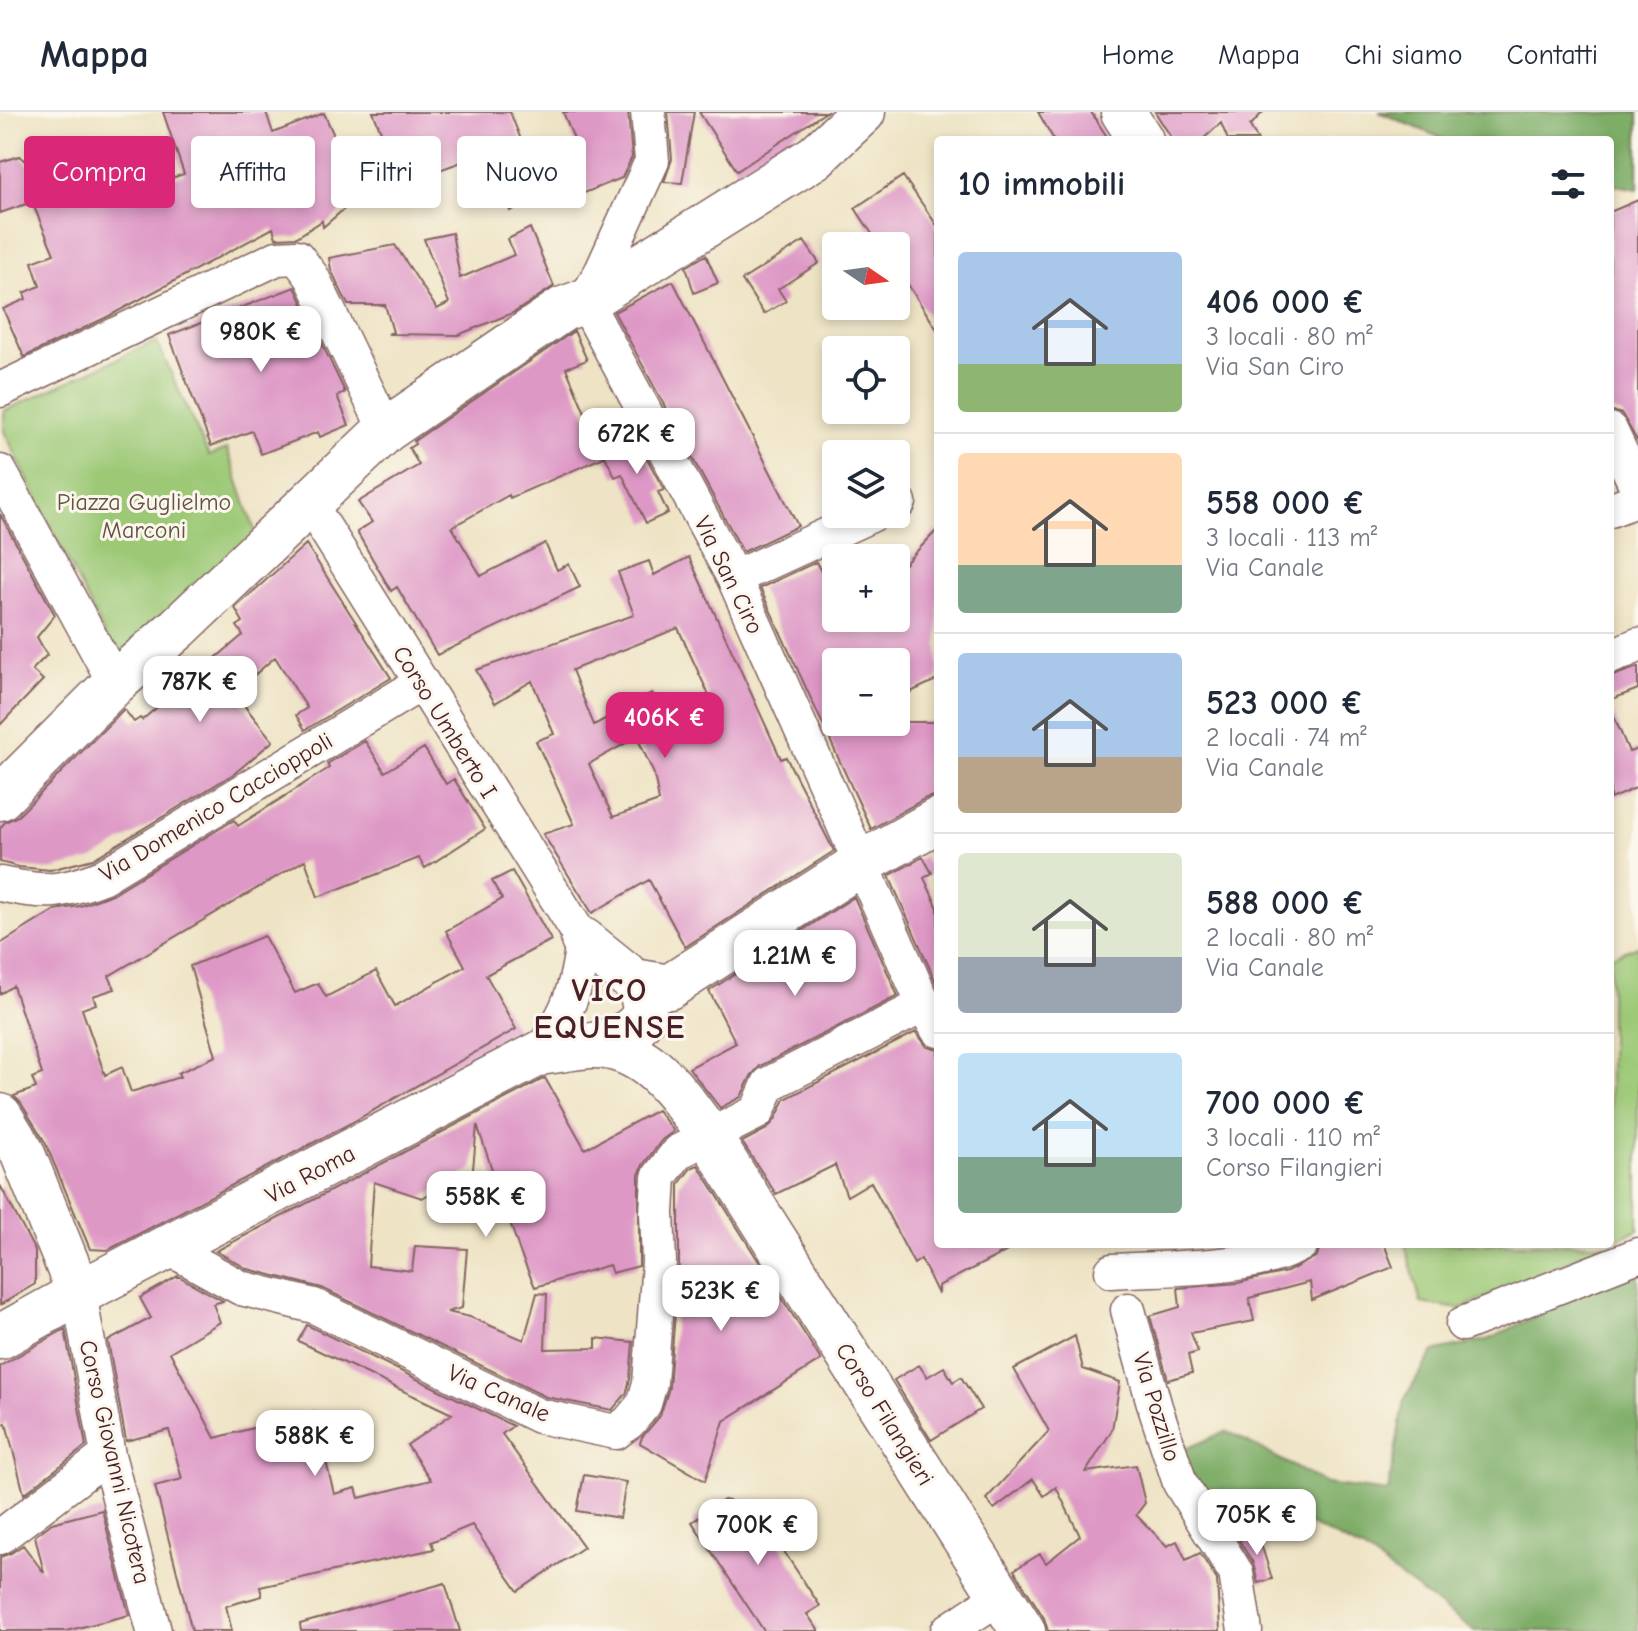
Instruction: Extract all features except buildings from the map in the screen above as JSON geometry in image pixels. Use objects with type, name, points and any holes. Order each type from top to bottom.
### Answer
[{"type":"street","points":[[585,301],[652,161],[648,112]]},
{"type":"street","points":[[0,798],[115,683],[178,628],[386,430],[563,309],[585,301],[815,157],[863,112]]},
{"type":"street","points":[[1123,112],[1138,136]]},
{"type":"street","points":[[0,390],[277,258],[297,257],[312,277],[386,430]]},
{"type":"street","name":"Via San Ciro","points":[[585,301],[734,578],[931,1017]]},
{"type":"street","points":[[1614,438],[1638,489]]},
{"type":"street","points":[[0,472],[115,683]]},
{"type":"street","points":[[1614,508],[1638,499]]},
{"type":"street","name":"Corso Umberto I","points":[[309,503],[583,940]]},
{"type":"street","points":[[734,578],[844,528]]},
{"type":"street","points":[[1614,655],[1638,645]]},
{"type":"street","name":"Via Domenico Caccioppoli","points":[[0,884],[40,892],[68,890],[102,877],[420,684]]},
{"type":"street","points":[[589,1046],[629,1032],[640,1020],[644,1000],[652,984],[934,822]]},
{"type":"street","points":[[540,1053],[567,1011],[578,981],[583,940],[652,984],[661,1020],[660,1044],[666,1079]]},
{"type":"street","points":[[709,1136],[757,1112],[769,1084],[931,1017]]},
{"type":"street","points":[[589,1046],[615,1049],[638,1058],[666,1079]]},
{"type":"street","name":"Via Roma","points":[[0,1337],[540,1053],[589,1046]]},
{"type":"street","name":"Corso Filangieri","points":[[666,1079],[709,1136],[1012,1614]]},
{"type":"street","points":[[0,1116],[22,1152],[79,1293]]},
{"type":"street","name":"Via Canale","points":[[169,1248],[241,1288],[314,1306],[539,1416],[616,1432],[644,1404],[650,1383],[659,1262],[659,1177],[678,1152],[709,1136]]},
{"type":"street","points":[[1112,1271],[1244,1262],[1293,1248]]},
{"type":"street","points":[[1463,1324],[1638,1255]]},
{"type":"street","name":"Corso Giovanni Nicotera","points":[[79,1293],[108,1455],[154,1631]]},
{"type":"street","name":"Via Pozzillo","points":[[1128,1310],[1180,1483],[1236,1573],[1245,1631]]},
{"type":"street","points":[[0,1537],[108,1455]]},
{"type":"street","points":[[948,1631],[1012,1614]]},
{"type":"green space","points":[[1379,112],[1638,112],[1638,189],[1614,185],[1614,136],[1436,136]]},
{"type":"green space","name":"Piazza Guglielmo Marconi","points":[[156,341],[209,456],[227,449],[256,534],[116,658],[4,431],[4,411]]},
{"type":"green space","points":[[1638,946],[1638,1230],[1614,1240],[1614,955]]},
{"type":"green space","points":[[1406,1248],[1597,1248],[1460,1309],[1421,1303]]},
{"type":"green space","points":[[1632,1267],[1638,1277],[1638,1631],[1474,1631],[1363,1550],[1269,1505],[1221,1519],[1176,1453],[1227,1431],[1326,1484],[1388,1492],[1404,1400],[1433,1352],[1490,1339]]},
{"type":"district","name":"VICO EQUENSE","points":[[610,1008]]}]
